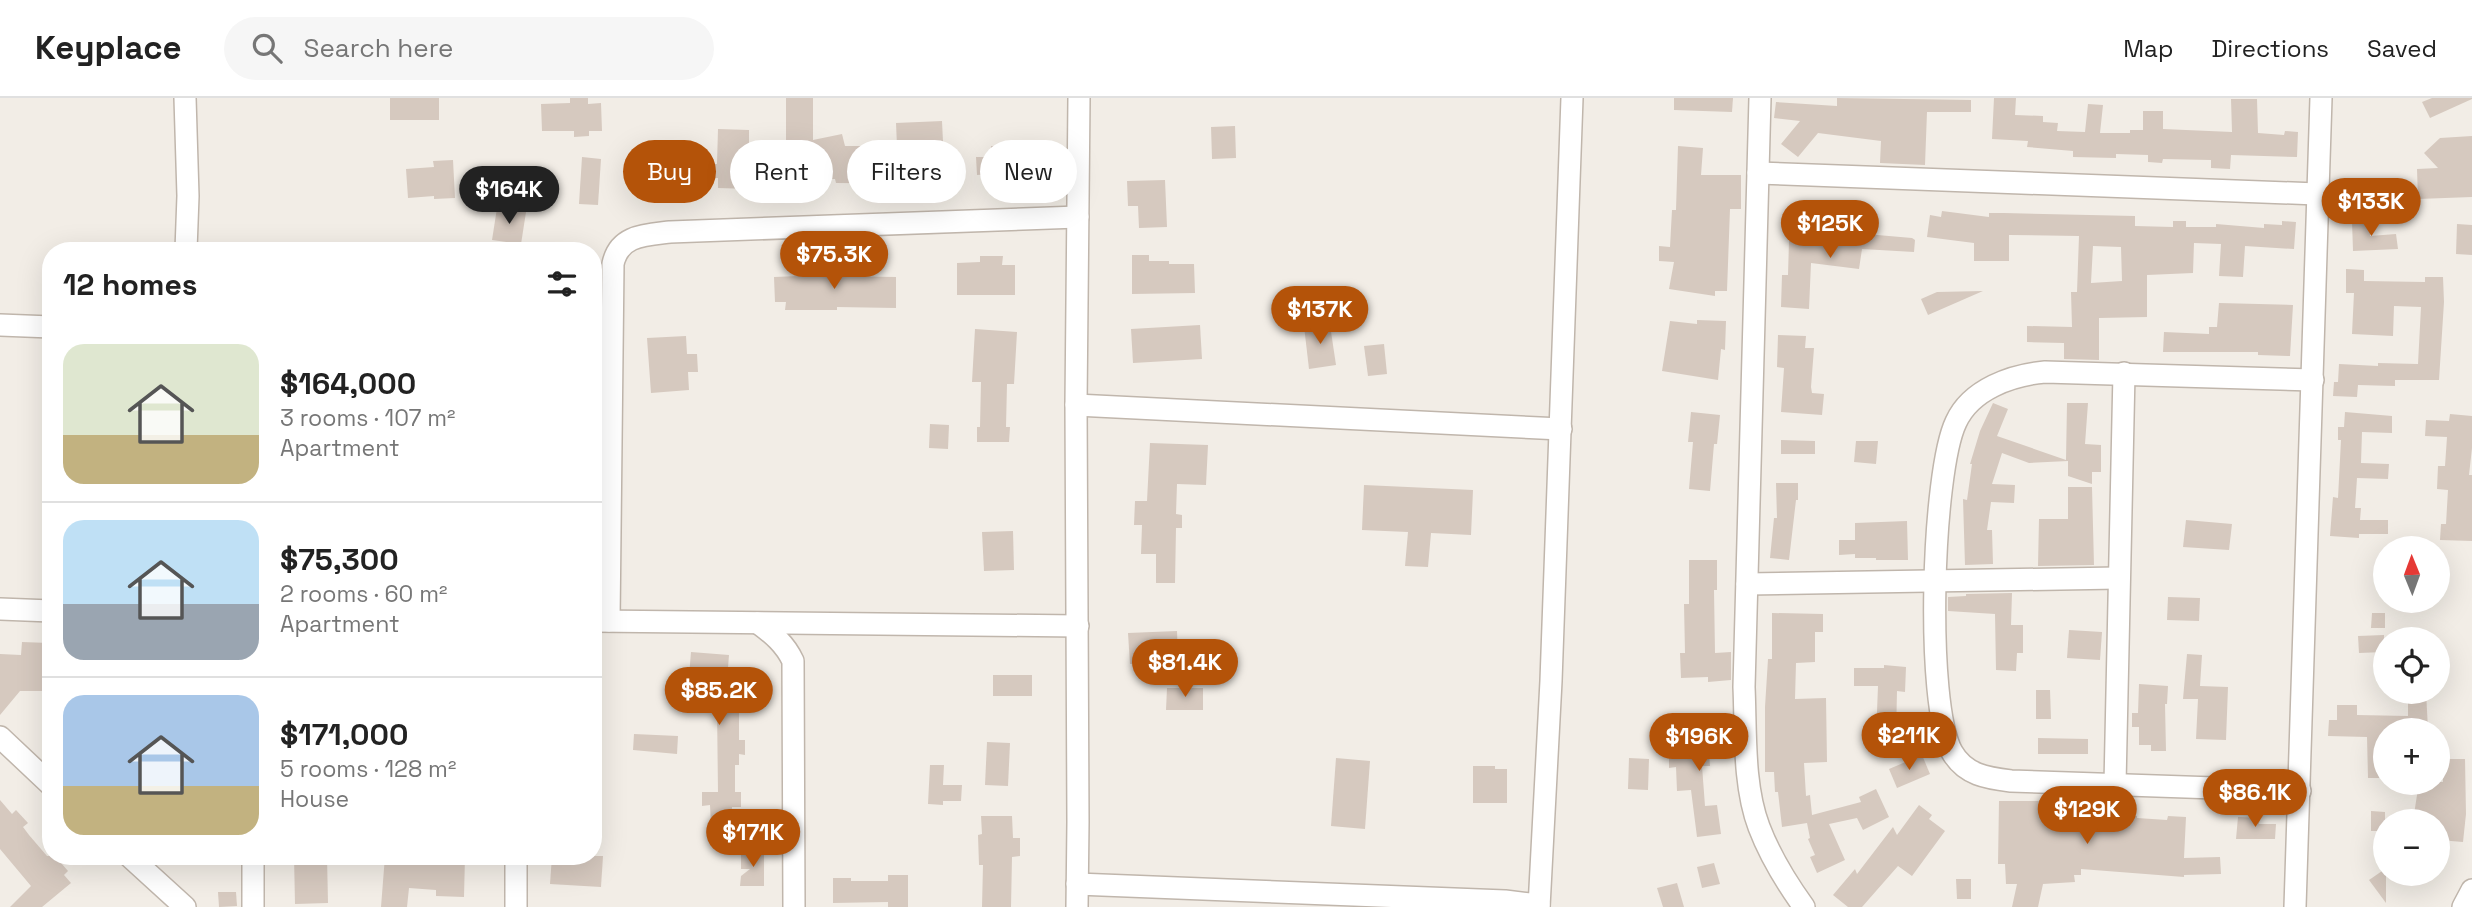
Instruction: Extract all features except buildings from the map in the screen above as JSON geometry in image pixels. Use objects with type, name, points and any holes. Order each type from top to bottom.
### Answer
[{"type":"street","points":[[185,98],[188,195],[186,242]]},
{"type":"street","points":[[1077,907],[1076,405],[1079,98]]},
{"type":"street","points":[[1077,884],[1539,906],[1561,429],[1572,98]]},
{"type":"street","points":[[1760,98],[1744,687],[1748,773],[1758,825],[1780,874],[1804,907]]},
{"type":"street","points":[[2295,907],[2321,98]]},
{"type":"street","points":[[1758,173],[2317,194]]},
{"type":"street","points":[[602,594],[614,264],[616,253],[622,246],[636,238],[670,232],[1078,217]]},
{"type":"street","points":[[0,325],[42,327]]},
{"type":"street","points":[[2300,791],[1983,778],[1967,769],[1952,753],[1945,733],[1937,682],[1935,580],[1943,469],[1956,421],[1972,400],[1994,385],[2031,373],[2124,373],[2313,380]]},
{"type":"street","points":[[2115,785],[2124,373]]},
{"type":"street","points":[[1076,405],[1561,429]]},
{"type":"street","points":[[1747,583],[2118,578]]},
{"type":"street","points":[[0,609],[42,611]]},
{"type":"street","points":[[602,621],[1078,626]]},
{"type":"street","points":[[758,622],[788,650],[793,661],[794,907]]},
{"type":"street","points":[[0,737],[42,777]]},
{"type":"street","points":[[139,865],[184,907]]},
{"type":"street","points":[[253,865],[253,907]]},
{"type":"street","points":[[516,865],[516,907]]},
{"type":"street","points":[[2463,907],[2472,890]]}]
